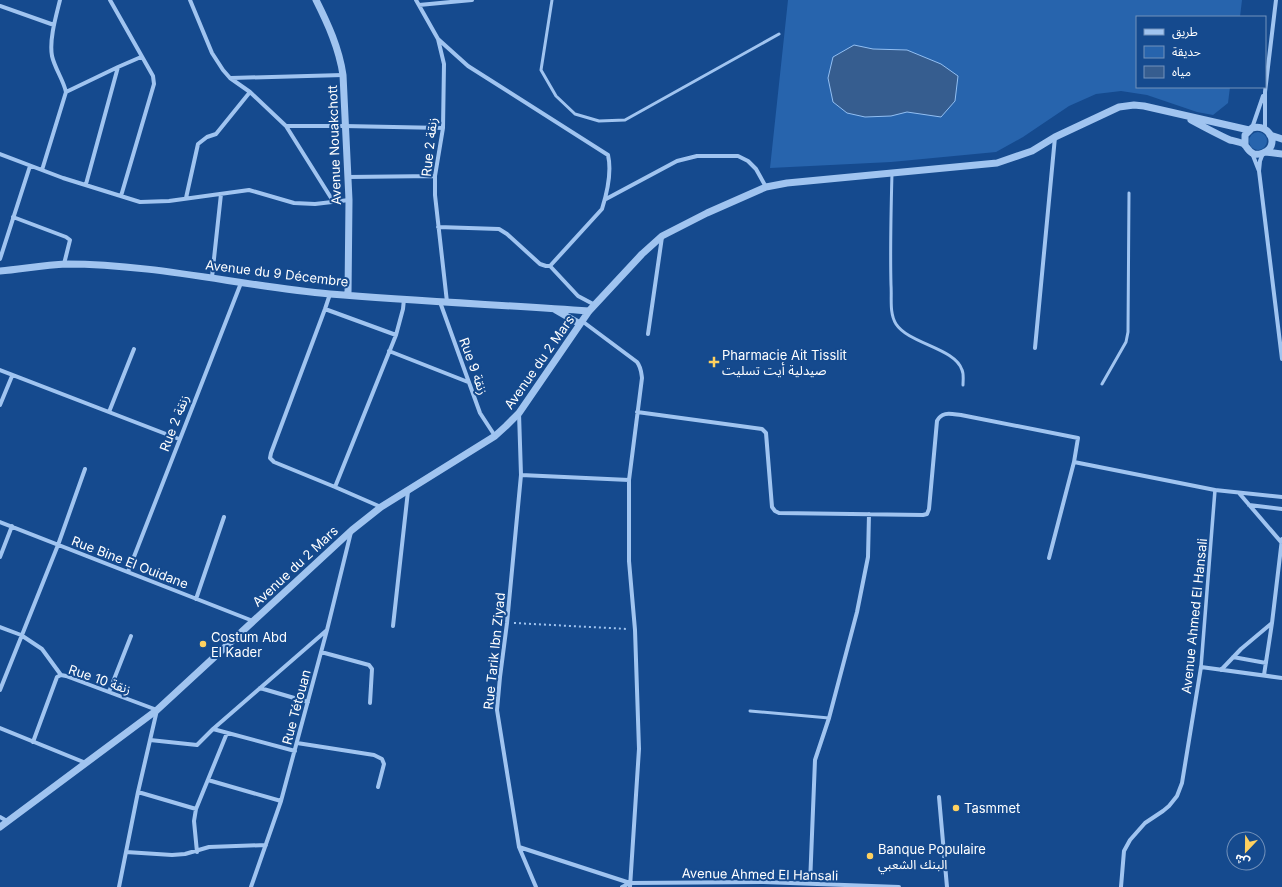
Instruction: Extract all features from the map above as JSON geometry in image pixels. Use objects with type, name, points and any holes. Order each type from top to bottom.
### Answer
[{"type":"street","points":[[42,170],[66,92],[64,83],[52,58],[54,25],[60,0]]},
{"type":"street","points":[[110,0],[153,76],[154,84],[121,196]]},
{"type":"street","points":[[190,0],[212,53],[230,78],[250,92],[286,126],[333,201]]},
{"type":"street","name":"Avenue Nouakchott","points":[[316,0],[335,40],[341,60],[343,75],[344,126],[349,200],[348,294]]},
{"type":"street","name":"Rue 2 زنقة","points":[[416,0],[438,39],[444,64],[443,128],[435,176],[435,195],[447,302]]},
{"type":"street","points":[[419,5],[472,0]]},
{"type":"street","points":[[1266,84],[1276,0]]},
{"type":"street","points":[[0,6],[54,25]]},
{"type":"street","points":[[438,39],[468,66],[608,155],[610,163],[606,198],[602,209],[550,266]]},
{"type":"street","points":[[66,92],[141,57]]},
{"type":"street","points":[[86,184],[118,67]]},
{"type":"street","points":[[230,78],[343,75]]},
{"type":"street","points":[[1265,88],[1268,132],[1272,142],[1271,146],[1264,153],[1260,161],[1259,170],[1282,359]]},
{"type":"street","points":[[186,198],[198,144],[207,137],[216,134],[250,92]]},
{"type":"street","points":[[1245,145],[1244,138],[1251,129],[1265,92]]},
{"type":"street","name":"Avenue du 2 Mars","points":[[0,827],[157,710],[352,530],[381,507],[495,436],[519,412],[589,311],[642,254],[662,236],[707,213],[766,187],[787,183],[997,163],[1032,151],[1055,137],[1119,107],[1134,105],[1144,106],[1180,115]]},
{"type":"street","points":[[1180,115],[1251,129],[1261,127],[1282,139]]},
{"type":"street","points":[[1180,115],[1245,145],[1252,153],[1259,170]]},
{"type":"street","points":[[286,126],[443,128]]},
{"type":"street","points":[[1035,348],[1055,137]]},
{"type":"street","points":[[1252,153],[1282,154]]},
{"type":"street","points":[[0,154],[63,178],[140,202],[156,202],[249,190],[294,203],[315,204],[349,200]]},
{"type":"street","points":[[606,198],[677,161],[696,156],[738,156],[748,161],[756,170],[766,187]]},
{"type":"street","points":[[0,259],[30,166]]},
{"type":"street","points":[[347,177],[435,176]]},
{"type":"street","points":[[212,277],[221,194]]},
{"type":"street","points":[[13,217],[66,237],[70,240],[64,264]]},
{"type":"street","points":[[438,226],[500,229],[508,234],[540,264],[550,266],[578,296],[595,305]]},
{"type":"street","points":[[648,334],[662,236]]},
{"type":"street","name":"Avenue du 9 Décembre","points":[[0,271],[64,264],[116,266],[212,277],[241,283],[330,294],[589,311]]},
{"type":"street","name":"Rue 2 زنقة","points":[[128,572],[178,439],[241,283]]},
{"type":"street","points":[[330,294],[270,458],[274,462],[381,507]]},
{"type":"street","points":[[335,487],[396,336],[404,299]]},
{"type":"street","name":"Rue 9 زنقة","points":[[439,301],[480,413],[495,436]]},
{"type":"street","name":"Avenue du 9 Décembre","points":[[552,308],[581,322]]},
{"type":"street","points":[[325,309],[396,336]]},
{"type":"street","points":[[519,847],[630,885],[638,749],[635,630],[630,561],[629,480],[642,378],[640,366],[637,362],[581,322]]},
{"type":"street","points":[[108,412],[134,349]]},
{"type":"street","points":[[389,351],[468,382]]},
{"type":"street","points":[[0,370],[12,376],[178,439]]},
{"type":"street","points":[[0,405],[12,376]]},
{"type":"street","name":"Rue Tarik Ibn Ziyad","points":[[519,412],[521,475],[497,710],[519,847],[536,887]]},
{"type":"street","points":[[637,412],[762,429],[766,432],[772,507],[779,513],[927,514],[929,509],[937,421],[939,417],[945,414],[960,415],[1078,438],[1074,462],[1049,558]]},
{"type":"street","points":[[1074,462],[1215,490],[1282,497]]},
{"type":"street","points":[[0,690],[58,545],[85,469]]},
{"type":"street","points":[[521,475],[629,480]]},
{"type":"street","name":"Avenue Ahmed El Hansali","points":[[1121,887],[1124,851],[1130,840],[1145,823],[1169,806],[1177,796],[1182,783],[1201,667],[1215,490]]},
{"type":"street","points":[[393,626],[408,491]]},
{"type":"street","points":[[1239,493],[1248,505],[1282,541],[1264,675]]},
{"type":"street","points":[[1248,505],[1282,509]]},
{"type":"street","points":[[810,884],[815,760],[828,718],[860,598],[868,556],[869,514]]},
{"type":"street","points":[[196,599],[224,516]]},
{"type":"street","name":"Rue Bine El Ouidane","points":[[0,522],[253,621]]},
{"type":"street","points":[[0,557],[12,526]]},
{"type":"street","name":"Rue Tétouan","points":[[251,887],[281,801],[352,530]]},
{"type":"street","points":[[1221,670],[1233,657],[1272,623]]},
{"type":"street","points":[[0,627],[21,635],[42,649],[61,675]]},
{"type":"street","points":[[150,740],[197,745],[213,729],[327,630]]},
{"type":"street","points":[[109,692],[131,636]]},
{"type":"street","points":[[321,652],[369,665],[372,669],[370,703]]},
{"type":"street","points":[[1233,657],[1266,663]]},
{"type":"street","points":[[1201,667],[1282,678]]},
{"type":"street","name":"Rue 10 زنقة","points":[[33,742],[57,677],[61,675],[157,710]]},
{"type":"street","points":[[260,688],[308,702]]},
{"type":"street","points":[[119,887],[138,792],[157,710]]},
{"type":"street","points":[[0,728],[86,763]]},
{"type":"street","points":[[213,729],[294,751]]},
{"type":"street","points":[[197,852],[194,821],[196,809],[227,733]]},
{"type":"street","points":[[297,743],[374,755],[382,759],[384,764],[378,787]]},
{"type":"street","points":[[208,780],[281,801]]},
{"type":"street","points":[[138,792],[196,809]]},
{"type":"street","points":[[939,797],[947,887]]},
{"type":"street","points":[[0,817],[7,821]]},
{"type":"street","points":[[126,852],[172,855],[197,852],[210,848],[266,845]]},
{"type":"street","name":"Avenue Ahmed El Hansali","points":[[622,887],[630,885],[810,884],[899,887]]},
{"type":"lane","points":[[552,0],[541,70],[556,96],[575,114],[599,121],[625,120],[779,34]]},
{"type":"lane","points":[[892,173],[890,258],[892,314],[896,323],[907,333],[941,351],[958,363],[962,370],[963,385]]},
{"type":"lane","points":[[1102,384],[1126,342],[1128,332],[1129,194]]},
{"type":"lane","points":[[750,711],[828,718]]},
{"type":"path","points":[[507,623],[635,630]]},
{"type":"green space","points":[[788,0],[1242,0],[1240,16],[1136,16],[1136,88],[1230,88],[1228,103],[1213,115],[1197,112],[1147,95],[1121,91],[1096,94],[1069,106],[1023,137],[996,152],[891,162],[770,168]]},
{"type":"green space","points":[[1254,132],[1262,132],[1267,137],[1265,148],[1262,150],[1254,150],[1249,145],[1249,137]]},
{"type":"water","points":[[854,45],[873,49],[907,50],[941,64],[958,76],[955,101],[941,117],[907,112],[891,116],[865,117],[847,113],[833,102],[828,78],[833,57]]},
{"type":"place","name":"Pharmacie Ait Tisslit صيدلية أيت تسليت","points":[[714,362]]},
{"type":"place","name":"Costum Abd El Kader","points":[[203,644]]},
{"type":"place","name":"Tasmmet","points":[[956,808]]},
{"type":"place","name":"Banque Populaire البنك الشعبي","points":[[870,856]]}]
